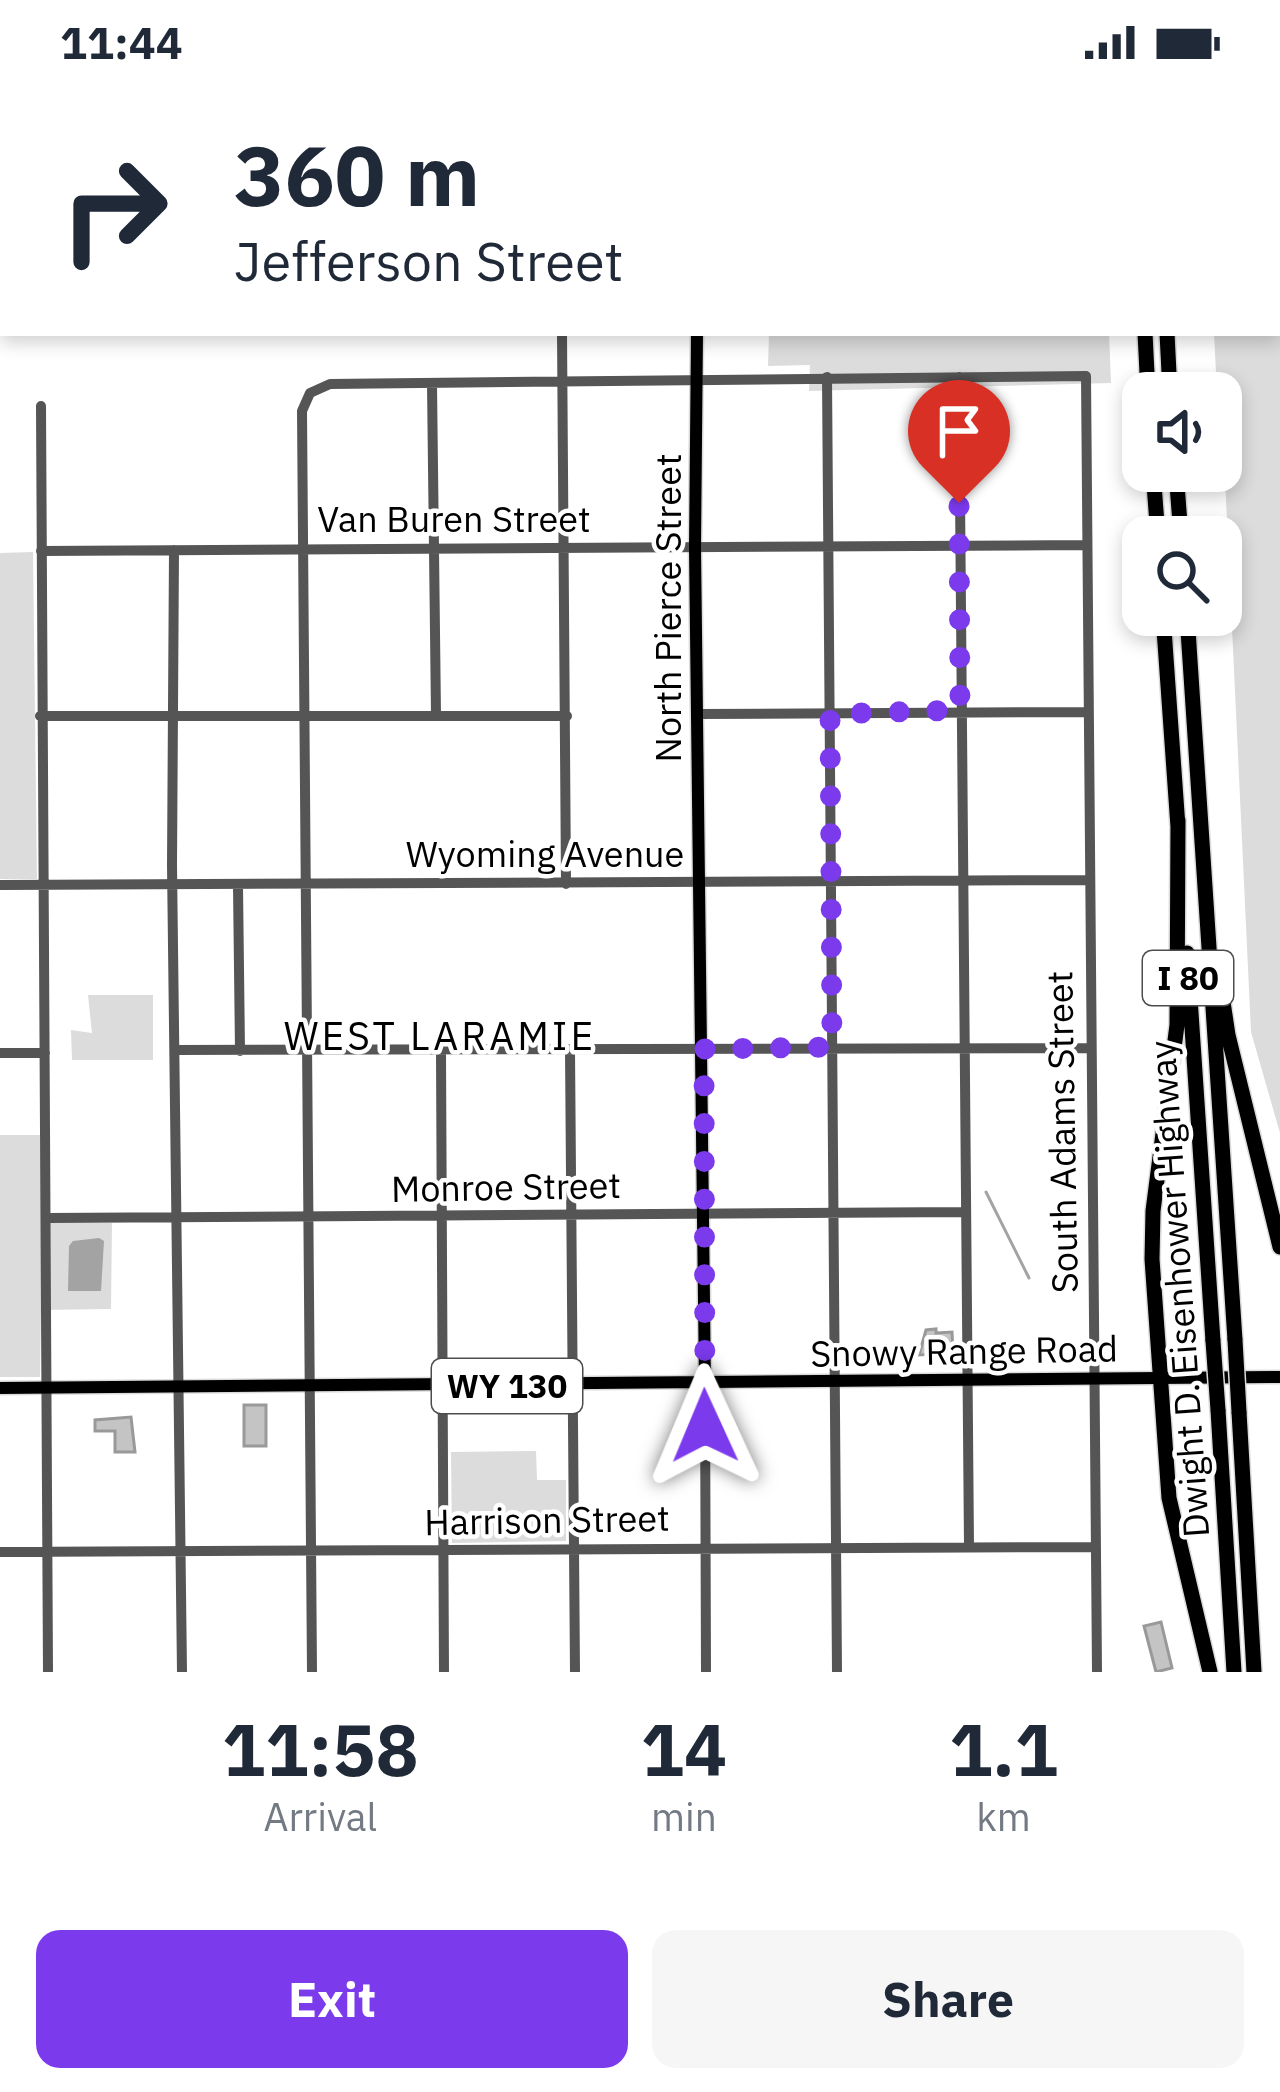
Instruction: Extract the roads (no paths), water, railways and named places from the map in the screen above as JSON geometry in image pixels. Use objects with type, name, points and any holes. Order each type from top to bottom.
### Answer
[{"type":"highway","points":[[1145,336],[1147,372]]},
{"type":"highway","points":[[1167,336],[1169,372]]},
{"type":"highway","name":"Dwight D. Eisenhower Highway","points":[[1165,636],[1234,1672]]},
{"type":"highway","name":"Dwight D. Eisenhower Highway","points":[[1188,636],[1254,1672]]},
{"type":"highway","points":[[1198,779],[1228,1035],[1280,1247]]},
{"type":"highway","points":[[1178,820],[1177,1025],[1153,1211],[1174,1531],[1210,1672]]},
{"type":"main road","name":"North Pierce Street","points":[[697,336],[704,1384]]},
{"type":"main road","name":"Snowy Range Road","points":[[2,1387],[1280,1377]]},
{"type":"street","points":[[562,336],[566,884]]},
{"type":"street","points":[[312,1672],[302,411],[310,393],[330,384],[432,384],[563,375],[959,377],[969,1547]]},
{"type":"street","name":"South Adams Street","points":[[959,377],[1086,376],[1097,1672]]},
{"type":"street","points":[[827,377],[836,1672]]},
{"type":"street","points":[[432,384],[436,715]]},
{"type":"street","points":[[41,406],[48,1672]]},
{"type":"street","name":"Van Buren Street","points":[[40,551],[1084,545]]},
{"type":"street","points":[[174,550],[172,884],[182,1672]]},
{"type":"street","points":[[698,714],[1087,712]]},
{"type":"street","points":[[40,716],[567,716]]},
{"type":"street","name":"Wyoming Avenue","points":[[0,885],[1090,880]]},
{"type":"street","points":[[238,886],[240,1051]]},
{"type":"street","points":[[176,1050],[1090,1048]]},
{"type":"street","points":[[570,1050],[574,1672]]},
{"type":"street","points":[[442,1052],[444,1672]]},
{"type":"street","points":[[0,1053],[45,1053]]},
{"type":"street","name":"Monroe Street","points":[[48,1218],[965,1212]]},
{"type":"street","points":[[704,1384],[706,1672]]},
{"type":"street","name":"Harrison Street","points":[[0,1552],[1095,1546]]},
{"type":"waterway","points":[[986,1192],[1029,1278]]},
{"type":"district","name":"WEST LARAMIE","points":[[440,1036]]}]
